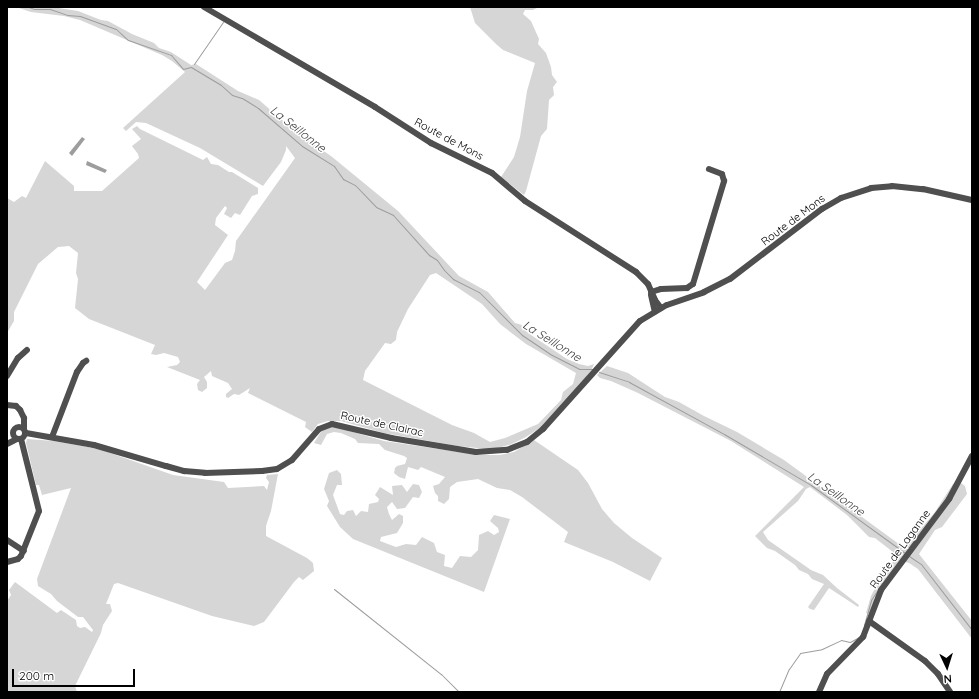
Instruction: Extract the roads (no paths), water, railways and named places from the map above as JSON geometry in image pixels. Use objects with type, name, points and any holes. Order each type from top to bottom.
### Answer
[{"type":"street","name":"Route de Mons","points":[[204,7],[375,107],[431,143],[492,173],[525,201],[636,272],[648,284],[658,310]]},
{"type":"street","points":[[651,292],[661,289],[686,288],[693,284],[724,181],[722,174],[709,169]]},
{"type":"street","name":"Route de Mons","points":[[601,364],[640,321],[658,310],[704,292],[730,279],[822,209],[841,198],[860,191],[881,187],[904,186],[972,200]]},
{"type":"street","points":[[7,376],[18,358],[27,350]]},
{"type":"street","points":[[52,437],[77,372],[86,361]]},
{"type":"street","name":"Route de Clairac","points":[[23,430],[100,446],[184,471],[205,473],[246,472],[277,469],[292,460],[319,429],[332,424],[391,438],[476,452],[500,452],[514,448],[534,438],[601,364]]},
{"type":"street","points":[[7,405],[18,407],[23,415],[21,423],[23,430]]},
{"type":"street","points":[[7,562],[18,559],[24,551],[39,511],[14,439],[15,429],[23,430]]},
{"type":"street","points":[[14,439],[23,430]]},
{"type":"street","name":"Route de Laganne","points":[[819,692],[831,670],[863,637],[876,599],[950,499],[972,456]]},
{"type":"street","points":[[7,540],[24,551]]},
{"type":"street","points":[[869,622],[925,661],[938,674],[950,692]]},
{"type":"waterway","name":"La Seillonne","points":[[29,7],[34,9],[50,9],[67,15],[80,16],[116,29],[128,40],[171,55],[183,69],[191,67],[221,85],[232,95],[242,98],[258,108],[302,146],[334,166],[343,179],[355,185],[376,207],[393,215],[429,255],[437,260],[453,279],[479,292],[522,335],[550,354],[579,369],[592,369]]},
{"type":"waterway","points":[[194,64],[223,22]]},
{"type":"waterway","name":"La Seillonne","points":[[599,372],[629,382],[724,434],[811,485],[905,553]]},
{"type":"waterway","points":[[891,572],[904,554]]},
{"type":"waterway","name":"La Seillonne","points":[[909,556],[921,564],[972,630]]},
{"type":"waterway","points":[[334,589],[441,674],[459,692]]},
{"type":"waterway","points":[[864,625],[871,600],[877,591]]},
{"type":"waterway","points":[[779,692],[789,669],[800,653],[822,649],[841,640],[850,642],[859,637]]}]
